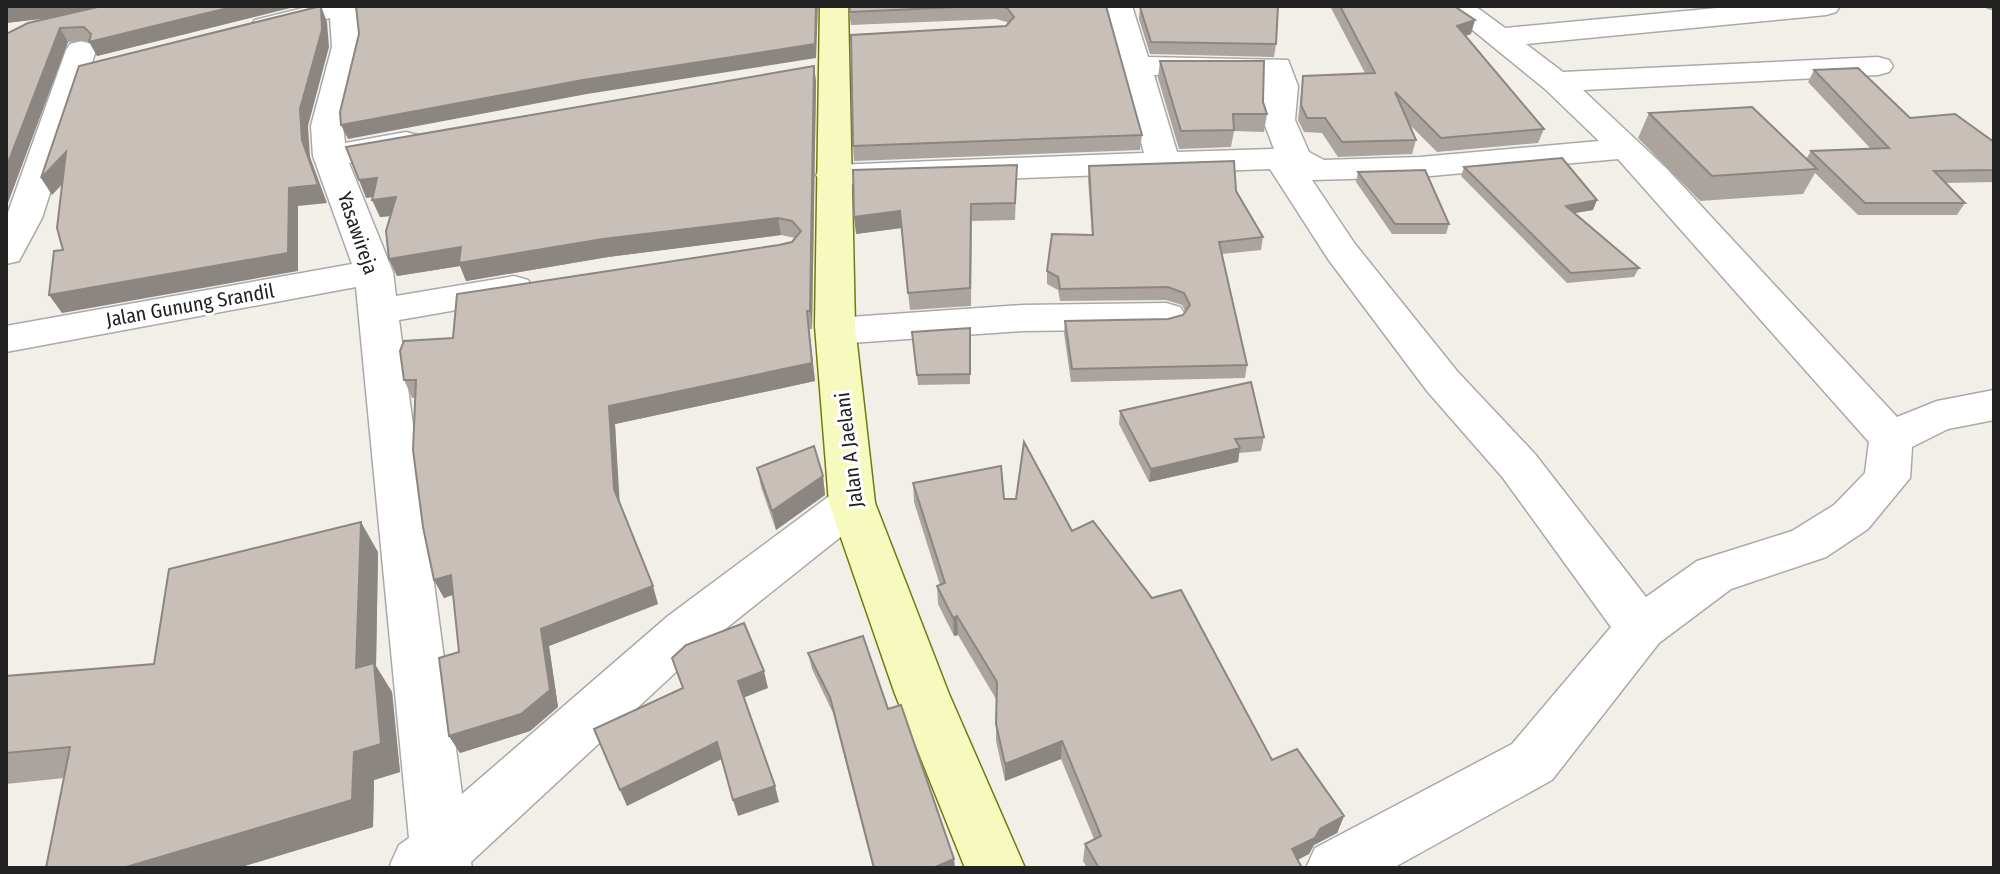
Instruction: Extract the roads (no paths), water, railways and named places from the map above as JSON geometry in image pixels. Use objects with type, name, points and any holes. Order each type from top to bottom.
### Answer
[{"type":"street","points":[[236,33],[342,6]]},
{"type":"street","name":"Yasawireja","points":[[342,6],[347,47],[327,126],[330,156],[374,272],[431,863]]},
{"type":"street","points":[[1118,6],[1133,66],[1147,97],[1164,164]]},
{"type":"street","points":[[1336,868],[1532,762],[1641,628],[1714,575],[1809,544],[1851,517],[1887,478],[1891,439],[1627,148],[1556,82],[1457,6]]},
{"type":"street","points":[[1498,38],[1826,6]]},
{"type":"street","name":"Jalan A Jaelani","points":[[834,44],[836,331],[852,503],[922,694],[995,868]]},
{"type":"street","points":[[6,253],[24,218],[85,64]]},
{"type":"street","points":[[1133,66],[1277,66],[1282,86],[1279,120],[1288,159],[1341,251],[1442,381],[1519,466],[1641,628]]},
{"type":"street","points":[[1556,82],[1878,66]]},
{"type":"street","points":[[330,156],[436,136]]},
{"type":"street","points":[[833,175],[1288,159],[1317,171],[1420,167],[1627,148]]},
{"type":"street","name":"Jalan Gunung Srandil","points":[[6,339],[374,272]]},
{"type":"street","points":[[379,311],[547,283]]},
{"type":"street","points":[[836,331],[1023,318],[1166,316]]},
{"type":"street","points":[[1891,439],[1937,416],[1994,405]]},
{"type":"street","points":[[431,863],[686,631],[852,503]]}]
